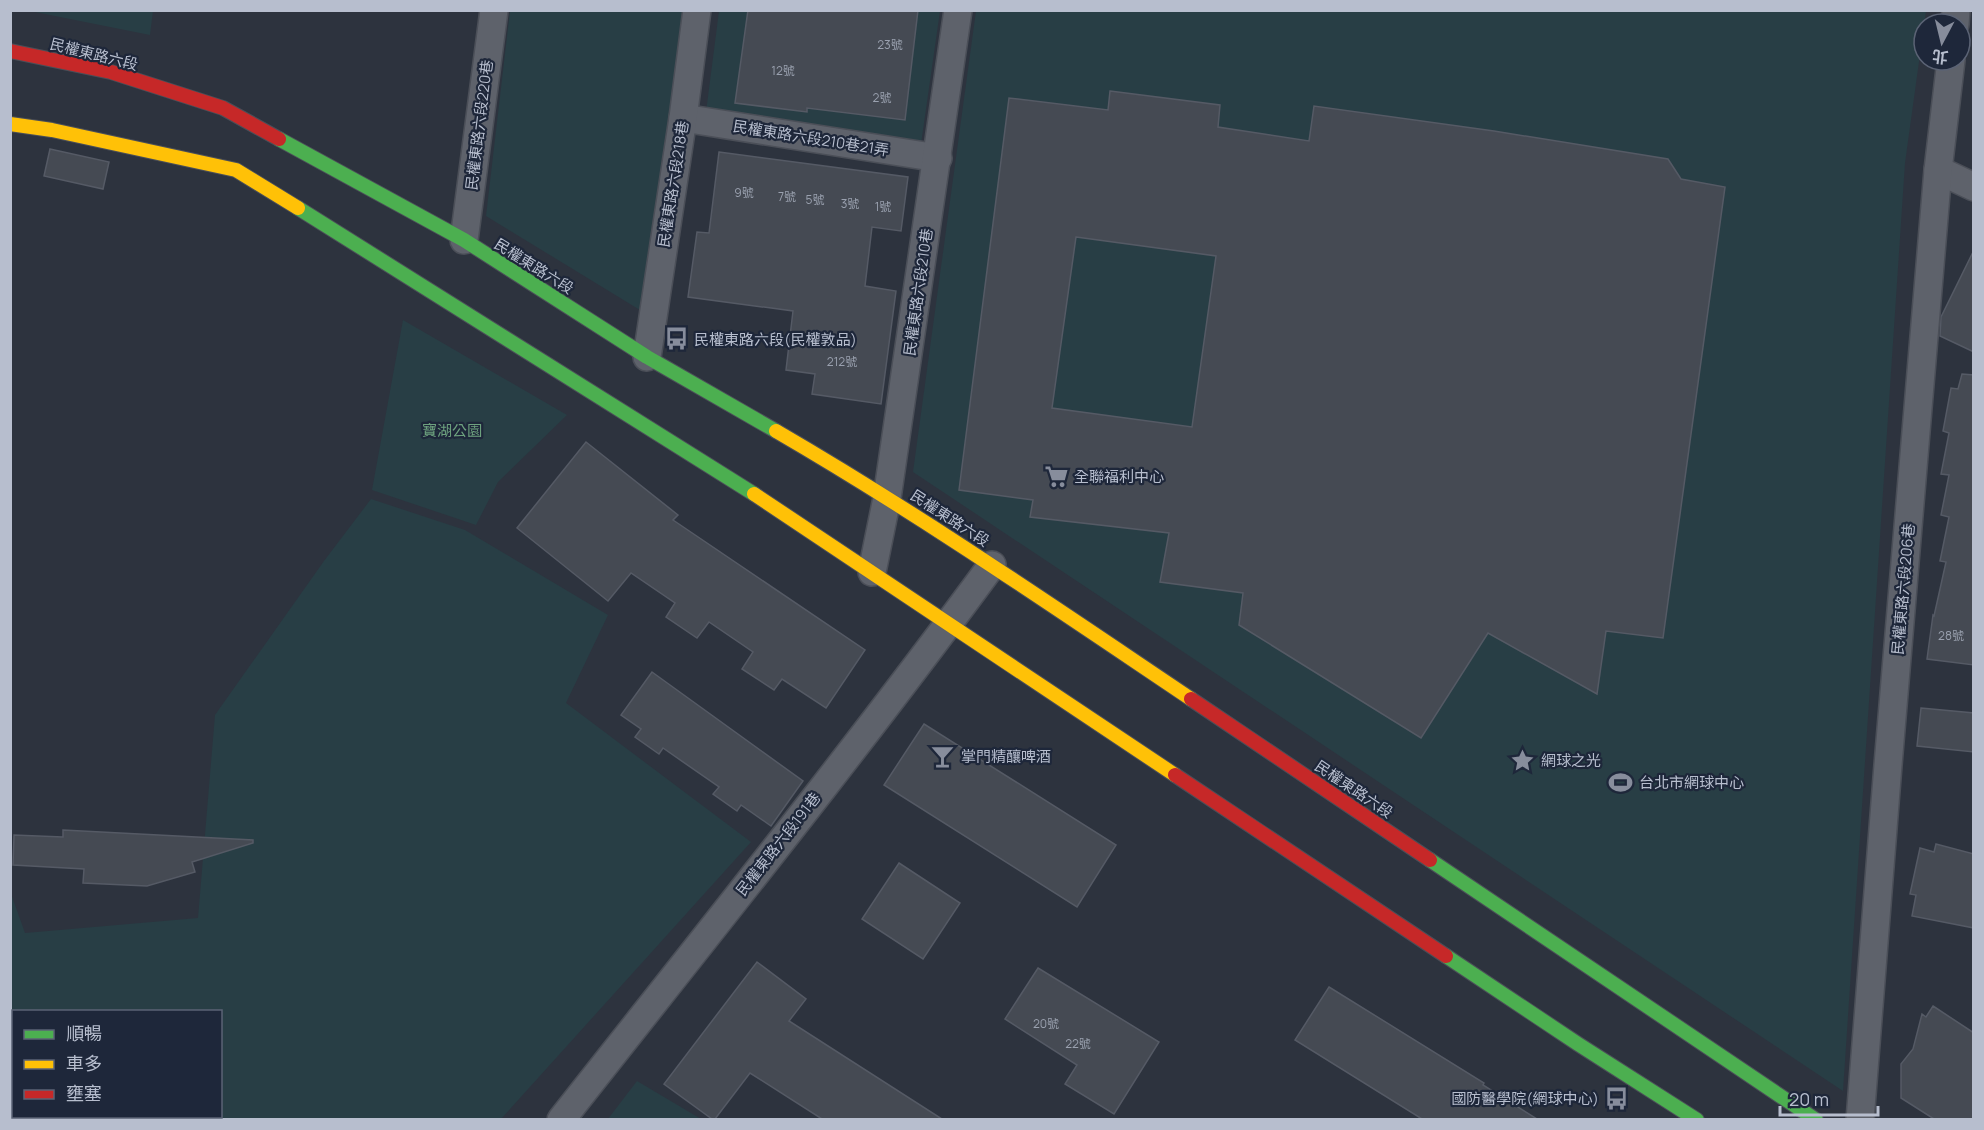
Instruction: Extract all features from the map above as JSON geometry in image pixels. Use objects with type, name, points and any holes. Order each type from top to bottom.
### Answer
[{"type":"main road","name":"民權東路六段","points":[[10,51],[111,72],[223,108],[464,240],[647,357],[887,498],[992,565],[1816,1119]]},
{"type":"main road","points":[[10,124],[52,130],[236,170],[734,481],[1578,1044],[1697,1119]]},
{"type":"street","name":"民權東路六段220巷","points":[[464,240],[494,10]]},
{"type":"street","name":"民權東路六段218巷","points":[[647,357],[684,118],[698,10]]},
{"type":"street","name":"民權東路六段210巷","points":[[872,572],[887,498],[958,10]]},
{"type":"street","name":"民權東路六段206巷","points":[[1860,1119],[1938,170],[1949,72]]},
{"type":"street","name":"民權東路六段210巷21弄","points":[[684,118],[938,158]]},
{"type":"street","points":[[1938,170],[1974,187]]},
{"type":"street","name":"民權東路六段191巷","points":[[561,1119],[708,935],[992,565]]},
{"type":"green space","points":[[30,11],[153,11],[150,35]]},
{"type":"green space","points":[[510,11],[694,11],[653,318],[486,216]]},
{"type":"green space","points":[[719,11],[940,11],[921,144],[706,112]]},
{"type":"green space","name":"台北市網球中心","points":[[976,11],[1926,11],[1912,12],[1912,72],[1918,72],[1905,163],[1843,1091],[913,472]]},
{"type":"green space","name":"寶湖公園","points":[[403,320],[567,415],[498,482],[476,525],[372,490]]},
{"type":"green space","points":[[371,499],[465,530],[608,615],[566,703],[751,842],[501,1119],[11,1119],[10,891],[25,933],[198,918],[215,715],[324,561]]},
{"type":"green space","points":[[637,1081],[701,1119],[608,1119]]},
{"type":"building","points":[[748,10],[918,10],[905,120],[807,108],[807,112],[735,103]]},
{"type":"building","points":[[1110,91],[1220,105],[1218,127],[1309,141],[1314,106],[1494,131],[1668,159],[1681,179],[1725,187],[1663,638],[1606,631],[1597,694],[1488,633],[1421,738],[1239,625],[1243,593],[1160,582],[1169,533],[1030,517],[1033,500],[959,490],[1009,98],[1108,110]],"holes":[[[1076,237],[1216,256],[1192,427],[1052,408]]]},
{"type":"building","points":[[50,149],[109,162],[103,189],[44,176]]},
{"type":"building","points":[[719,152],[908,177],[901,231],[872,227],[865,286],[896,291],[881,404],[812,394],[815,374],[786,370],[793,311],[688,297],[697,232],[709,233]]},
{"type":"building","points":[[1974,250],[1974,352],[1940,336],[1941,317]]},
{"type":"building","points":[[1962,374],[1974,375],[1974,665],[1927,659],[1933,615],[1946,562],[1940,561],[1949,517],[1941,515],[1949,475],[1941,474],[1949,433],[1943,431],[1951,388],[1958,389]]},
{"type":"building","points":[[586,442],[678,515],[673,520],[865,650],[826,708],[782,679],[774,690],[742,669],[753,652],[709,622],[697,638],[666,617],[675,603],[631,573],[608,601],[517,528]]},
{"type":"building","points":[[652,672],[803,781],[771,826],[741,805],[737,811],[713,794],[719,787],[663,748],[659,754],[635,737],[641,729],[621,715]]},
{"type":"building","points":[[1921,708],[1974,713],[1974,752],[1917,746]]},
{"type":"building","points":[[924,724],[1116,845],[1077,907],[884,785]]},
{"type":"building","points":[[63,830],[253,840],[253,843],[192,862],[195,872],[147,886],[83,883],[84,869],[13,865],[14,835],[63,837]]},
{"type":"building","points":[[1936,844],[1974,854],[1974,928],[1912,916],[1916,895],[1910,894],[1920,848],[1934,852]]},
{"type":"building","points":[[899,863],[960,903],[923,959],[862,919]]},
{"type":"building","points":[[757,962],[806,999],[789,1021],[942,1119],[822,1119],[750,1073],[715,1119],[712,1119],[664,1084]]},
{"type":"building","points":[[1038,968],[1159,1042],[1114,1114],[1065,1084],[1077,1065],[1005,1019]]},
{"type":"building","points":[[1329,987],[1484,1083],[1483,1085],[1537,1119],[1422,1119],[1295,1040]]},
{"type":"building","points":[[1933,1006],[1974,1033],[1974,1119],[1934,1119],[1901,1098],[1901,1064],[1913,1049],[1922,1014],[1926,1017]]},
{"type":"traffic: fast","points":[[279,139],[464,240],[647,357],[776,431]]},
{"type":"traffic: fast","points":[[298,208],[754,494]]},
{"type":"traffic: fast","points":[[1430,860],[1816,1120]]},
{"type":"traffic: fast","points":[[1446,956],[1697,1120]]},
{"type":"traffic: slow","points":[[10,124],[52,130],[236,170],[298,208]]},
{"type":"traffic: slow","points":[[776,431],[934,528],[1191,699]]},
{"type":"traffic: slow","points":[[754,494],[1175,775]]},
{"type":"traffic: jam","points":[[10,51],[111,72],[223,108],[279,139]]},
{"type":"traffic: jam","points":[[1191,699],[1430,860]]},
{"type":"traffic: jam","points":[[1175,775],[1446,956]]},
{"type":"place","name":"民權東路六段(民權敦品)","points":[[676,339]]},
{"type":"place","name":"全聯福利中心","points":[[1056,476]]},
{"type":"place","name":"掌門精釀啤酒","points":[[943,756]]},
{"type":"place","name":"網球之光","points":[[1523,760]]},
{"type":"place","name":"台北市網球中心","points":[[1621,782]]},
{"type":"place","name":"國防醫學院(網球中心)","points":[[1617,1098]]}]
